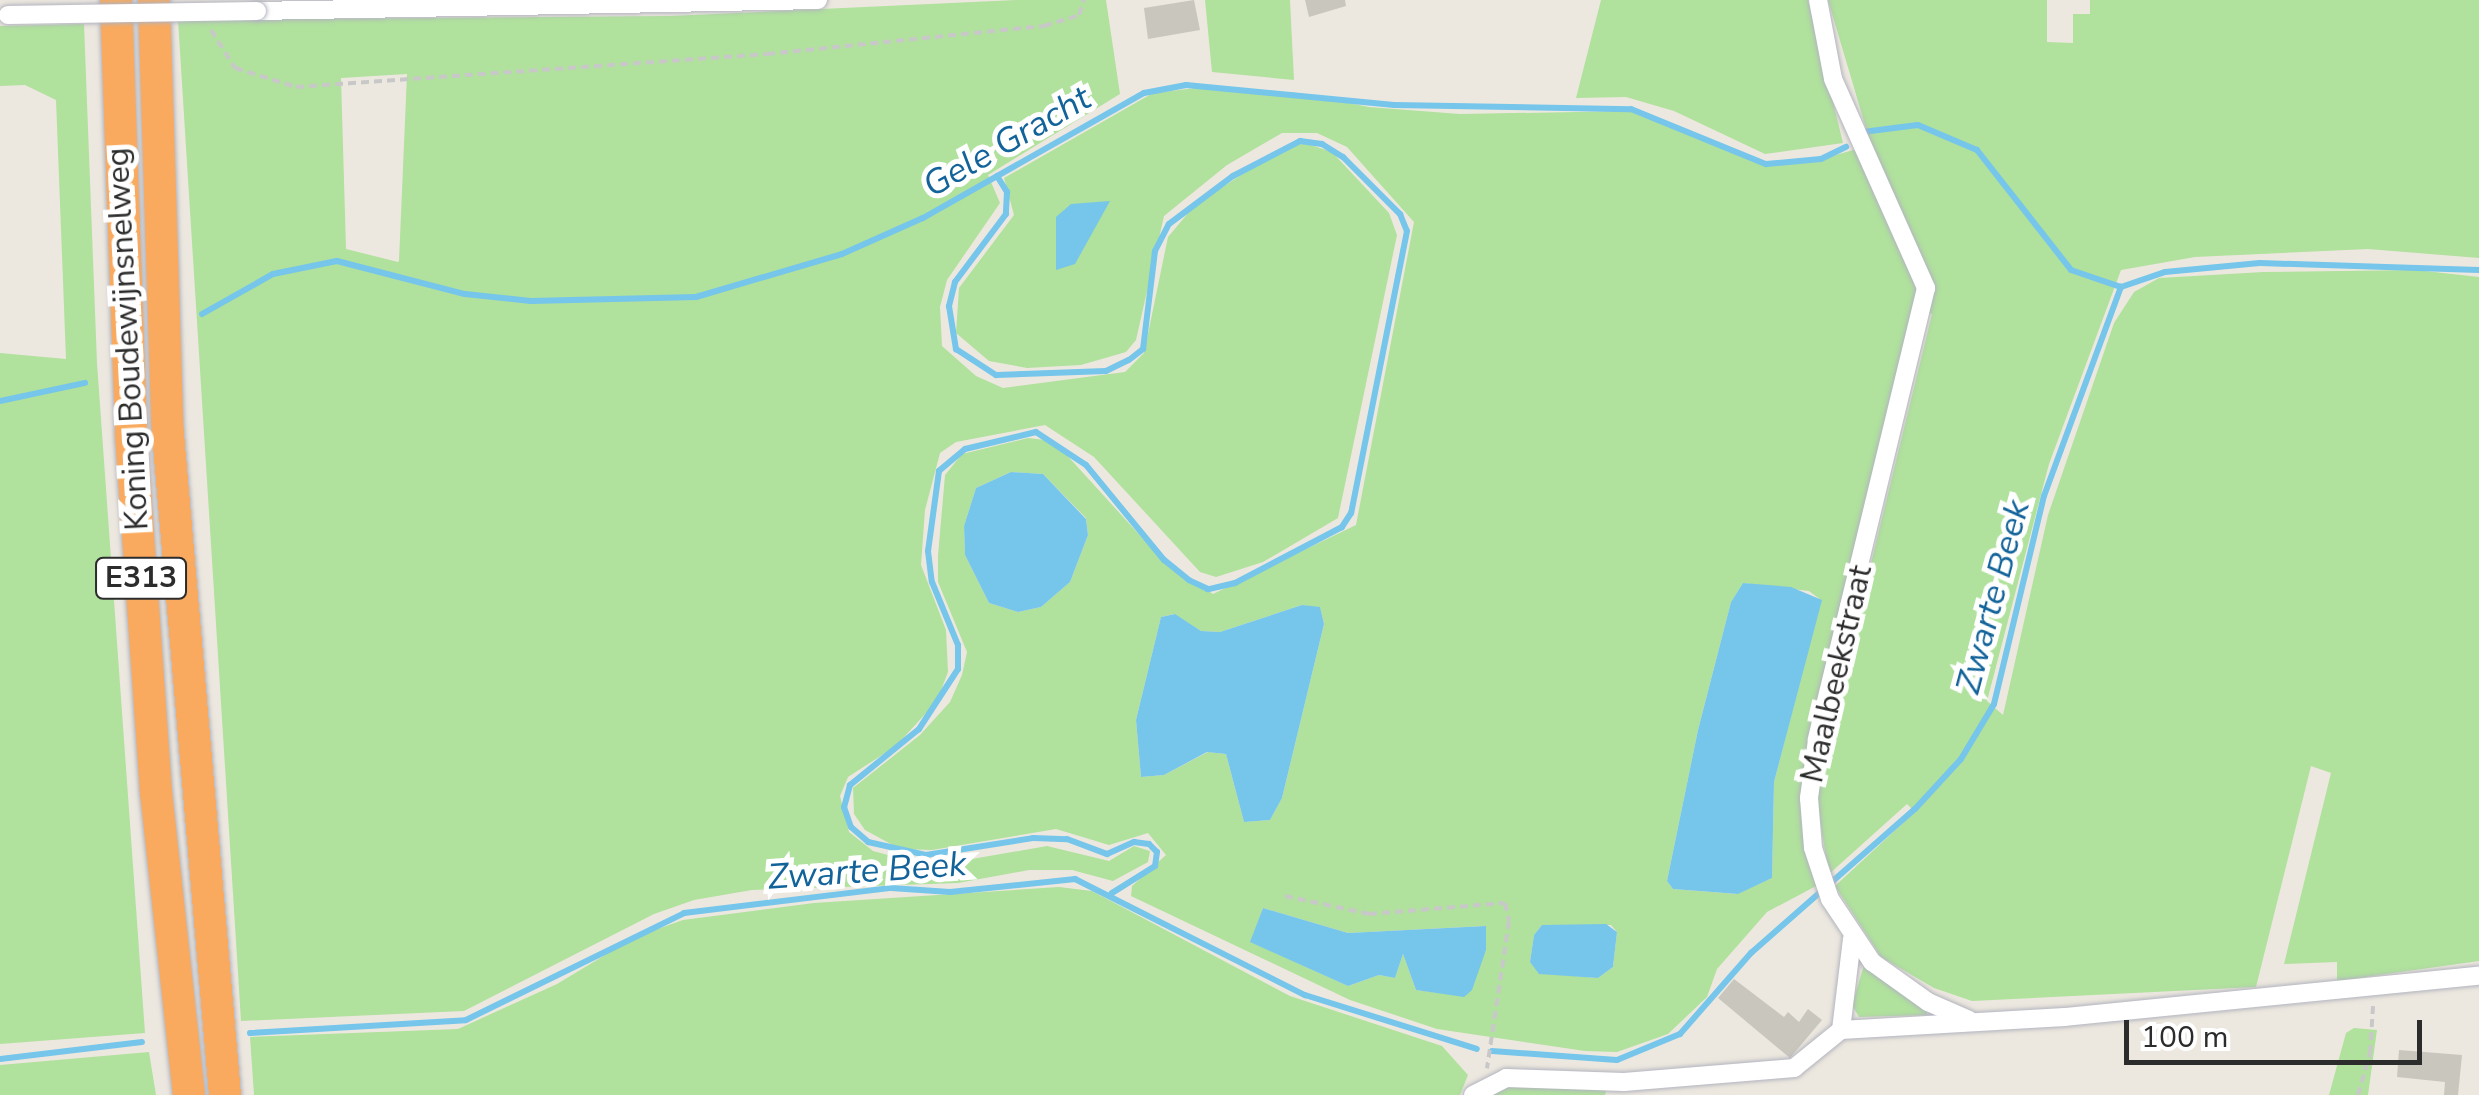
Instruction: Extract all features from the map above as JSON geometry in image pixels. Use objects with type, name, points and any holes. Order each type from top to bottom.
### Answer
[{"type":"highway","name":"Koning Boudewijnsnelweg","points":[[116,0],[132,455],[156,792],[189,1095]]},
{"type":"highway","name":"Koning Boudewijnsnelweg","points":[[154,0],[168,434],[225,1095]]},
{"type":"street","points":[[4,15],[818,0]]},
{"type":"street","name":"Maalbeekstraat","points":[[1818,0],[1832,79],[1926,288],[1817,740],[1808,798],[1820,877],[1852,939],[1895,983],[1970,1020]]},
{"type":"street","points":[[1841,1030],[1852,939]]},
{"type":"street","points":[[1472,1095],[1491,1082],[1769,1074],[1806,1062],[1841,1030],[2374,991],[2479,976]]},
{"type":"path","points":[[210,16],[211,32],[235,68],[296,87],[767,54],[1044,26],[1080,15],[1084,0]]},
{"type":"path","points":[[1284,896],[1370,914],[1505,903],[1509,920],[1486,1064],[1491,1082]]},
{"type":"path","points":[[2358,1095],[2370,1053],[2374,991]]},
{"type":"green space","points":[[1016,0],[1106,0],[1120,94],[988,175],[1000,203],[947,280],[940,307],[942,346],[976,376],[1003,388],[1125,372],[1144,353],[1168,237],[1194,206],[1282,148],[1305,143],[1332,152],[1389,213],[1397,235],[1338,518],[1263,562],[1216,577],[1200,572],[1094,457],[1045,425],[956,442],[940,453],[925,510],[921,565],[946,630],[948,672],[937,701],[896,746],[848,777],[840,796],[849,832],[873,851],[907,860],[949,863],[1047,846],[1109,861],[1134,846],[1150,851],[1148,862],[1113,881],[1072,870],[1029,870],[958,883],[752,890],[694,900],[654,914],[464,1011],[241,1021],[178,20],[670,16]],"holes":[[[407,74],[399,261],[346,249],[341,78]]]},
{"type":"green space","points":[[1205,0],[1290,0],[1294,80],[1212,72]]},
{"type":"green space","points":[[1601,0],[1808,0],[1843,143],[1765,154],[1674,111],[1626,97],[1576,98]]},
{"type":"green space","points":[[1828,0],[2047,0],[2047,42],[2073,43],[2073,14],[2090,14],[2090,0],[2479,0],[2479,258],[2368,249],[2195,257],[2121,270],[2049,464],[1987,701],[2003,715],[2048,515],[2114,323],[2134,292],[2159,278],[2263,272],[2416,270],[2479,277],[2479,961],[2337,981],[2337,962],[2284,964],[2331,773],[2311,766],[2256,987],[1972,1001],[1934,988],[1881,957],[1835,886],[1915,812],[1907,804],[1829,874],[1815,792],[1932,314],[1915,309],[1804,779],[1804,831],[1818,885],[1767,912],[1717,969],[1707,997],[1668,1034],[1617,1052],[1585,1051],[1437,1029],[1350,1000],[1131,896],[1132,886],[1166,855],[1148,833],[1109,845],[1056,829],[932,850],[900,849],[865,830],[854,814],[853,788],[920,735],[950,702],[962,675],[967,652],[938,582],[938,556],[945,475],[962,454],[1028,438],[1054,441],[1165,563],[1213,594],[1356,525],[1414,222],[1347,147],[1317,133],[1282,133],[1227,165],[1164,216],[1136,340],[1126,352],[1081,365],[1027,368],[989,361],[956,333],[959,288],[1014,215],[1004,178],[1153,93],[1196,88],[1299,93],[1369,107],[1460,114],[1631,111],[1763,165],[1811,162],[1871,145]],"holes":[[[1011,472],[1043,474],[1086,518],[1088,535],[1070,582],[1041,607],[1018,612],[989,603],[965,555],[964,526],[976,488]],[[1743,583],[1809,591],[1821,600],[1774,782],[1772,878],[1737,894],[1673,889],[1667,881],[1698,730],[1731,602]],[[1302,605],[1320,608],[1324,624],[1282,798],[1270,820],[1244,822],[1226,754],[1208,752],[1164,775],[1141,777],[1136,720],[1161,617],[1174,614],[1201,631],[1220,632]],[[1263,908],[1348,933],[1486,926],[1486,950],[1464,996],[1416,990],[1403,954],[1395,978],[1379,975],[1348,986],[1251,942]],[[1542,925],[1611,925],[1617,932],[1613,967],[1598,978],[1539,973],[1530,962],[1534,935]]]},
{"type":"green space","points":[[84,24],[97,363],[145,1033],[0,1044],[0,353],[66,359],[56,100],[25,85],[0,86],[0,26]]},
{"type":"green space","points":[[1059,887],[1092,891],[1290,996],[1442,1046],[1468,1075],[1460,1095],[254,1095],[250,1037],[458,1029],[557,984],[635,937],[683,920],[814,903]]},
{"type":"green space","points":[[1864,965],[1925,1007],[1927,1015],[1859,1017],[1852,1005]]},
{"type":"green space","points":[[2354,1028],[2377,1030],[2368,1095],[2329,1095],[2346,1033]]},
{"type":"green space","points":[[149,1052],[156,1095],[0,1095],[0,1065]]},
{"type":"green space","points":[[1502,1085],[1607,1087],[1605,1095],[1483,1095]]},
{"type":"water","points":[[1110,201],[1075,264],[1056,270],[1056,217],[1071,204]]},
{"type":"water","points":[[1011,472],[1043,474],[1086,519],[1088,535],[1070,582],[1041,607],[1018,612],[989,603],[965,555],[964,526],[976,488]]},
{"type":"water","points":[[1743,583],[1791,587],[1822,600],[1774,782],[1772,878],[1738,894],[1673,889],[1667,881],[1698,730],[1731,602]]},
{"type":"water","points":[[1302,605],[1320,607],[1324,624],[1282,798],[1270,820],[1244,822],[1226,754],[1207,752],[1164,775],[1141,777],[1136,720],[1161,617],[1175,614],[1201,631],[1220,632]]},
{"type":"water","points":[[1263,908],[1348,933],[1486,926],[1486,950],[1472,990],[1464,997],[1416,990],[1403,954],[1395,978],[1379,975],[1348,986],[1250,942]]},
{"type":"water","points":[[1606,924],[1617,932],[1613,967],[1598,978],[1539,974],[1530,962],[1534,935],[1542,925]]},
{"type":"building","points":[[1194,0],[1200,30],[1148,39],[1144,8]]},
{"type":"building","points":[[1305,0],[1345,0],[1346,6],[1309,17]]},
{"type":"building","points":[[1734,979],[1784,1017],[1788,1012],[1799,1022],[1808,1009],[1822,1020],[1790,1058],[1718,998]]},
{"type":"building","points":[[2399,1050],[2462,1055],[2458,1095],[2444,1095],[2445,1082],[2397,1077]]},
{"type":"waterway","name":"Gele Gracht","points":[[202,314],[273,274],[337,261],[465,294],[531,301],[696,297],[842,254],[923,218],[1144,93],[1186,85],[1394,105],[1631,109],[1766,164],[1821,159],[1846,147]]},
{"type":"waterway","name":"Gele Gracht","points":[[1863,132],[1918,125],[1977,150],[2071,270],[2121,287]]},
{"type":"waterway","points":[[997,176],[1007,192],[1006,214],[955,282],[949,306],[956,349],[996,375],[1106,371],[1129,360],[1143,349],[1155,251],[1169,224],[1233,176],[1300,141],[1322,144],[1343,157],[1400,214],[1407,231],[1351,513],[1342,527],[1235,583],[1208,589],[1189,580],[1164,560],[1086,465],[1036,432],[965,449],[939,471],[928,551],[932,582],[958,645],[958,669],[919,729],[850,785],[844,807],[851,827],[868,842],[926,855],[1033,838],[1067,839],[1107,854],[1134,842],[1149,844],[1157,852],[1155,866],[1112,893]]},
{"type":"waterway","name":"Zwarte Beek","points":[[1492,1051],[1617,1060],[1680,1034],[1751,953],[1915,809],[1961,759],[1994,704],[2044,496],[2121,287],[2165,272],[2260,263],[2479,270]]},
{"type":"waterway","name":"Gele Gracht","points":[[0,401],[85,383]]},
{"type":"waterway","name":"Zwarte Beek","points":[[250,1033],[466,1020],[684,913],[891,888],[950,892],[1075,879],[1305,995],[1477,1049]]},
{"type":"waterway","name":"Zwarte Beek","points":[[0,1059],[142,1042]]}]
